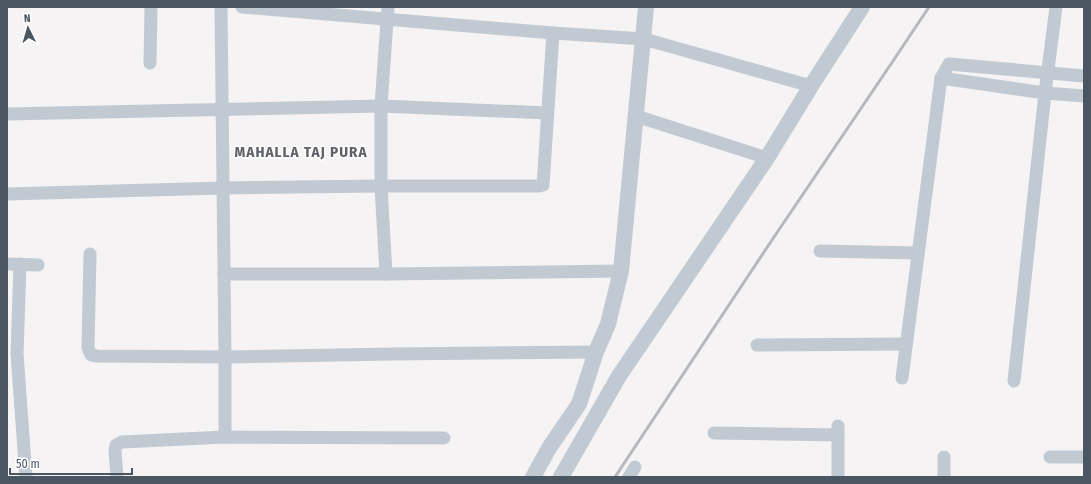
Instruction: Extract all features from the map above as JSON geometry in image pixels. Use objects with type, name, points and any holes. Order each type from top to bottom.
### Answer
[{"type":"street","points":[[150,63],[151,7]]},
{"type":"street","points":[[221,7],[225,437]]},
{"type":"street","points":[[242,7],[388,13],[553,33],[644,39],[811,86]]},
{"type":"street","points":[[533,477],[549,448],[579,404],[596,352],[608,324],[621,271],[646,7]]},
{"type":"street","points":[[561,477],[619,376],[767,158],[862,7]]},
{"type":"street","points":[[1014,380],[1045,93],[1056,7]]},
{"type":"street","points":[[386,274],[381,186],[381,106],[388,13]]},
{"type":"street","points":[[7,194],[223,188],[543,185],[553,33]]},
{"type":"street","points":[[902,378],[941,78],[950,64],[1084,76]]},
{"type":"street","points":[[941,78],[1045,93],[1084,96]]},
{"type":"street","points":[[7,114],[381,106],[547,113]]},
{"type":"street","points":[[636,116],[767,158]]},
{"type":"street","points":[[820,251],[918,253]]},
{"type":"street","points":[[90,254],[88,348],[91,355],[225,357],[596,352]]},
{"type":"street","points":[[7,264],[38,265]]},
{"type":"street","points":[[20,264],[17,354],[26,477]]},
{"type":"street","points":[[224,274],[386,274],[621,271]]},
{"type":"street","points":[[757,345],[906,344]]},
{"type":"street","points":[[714,433],[838,430],[838,477]]},
{"type":"street","points":[[117,477],[115,451],[116,445],[122,442],[225,437],[444,438]]},
{"type":"street","points":[[944,457],[944,477]]},
{"type":"street","points":[[1050,457],[1084,457]]},
{"type":"railway","points":[[615,477],[929,7]]},
{"type":"district","name":"MAHALLA TAJ PURA","points":[[301,152]]}]
